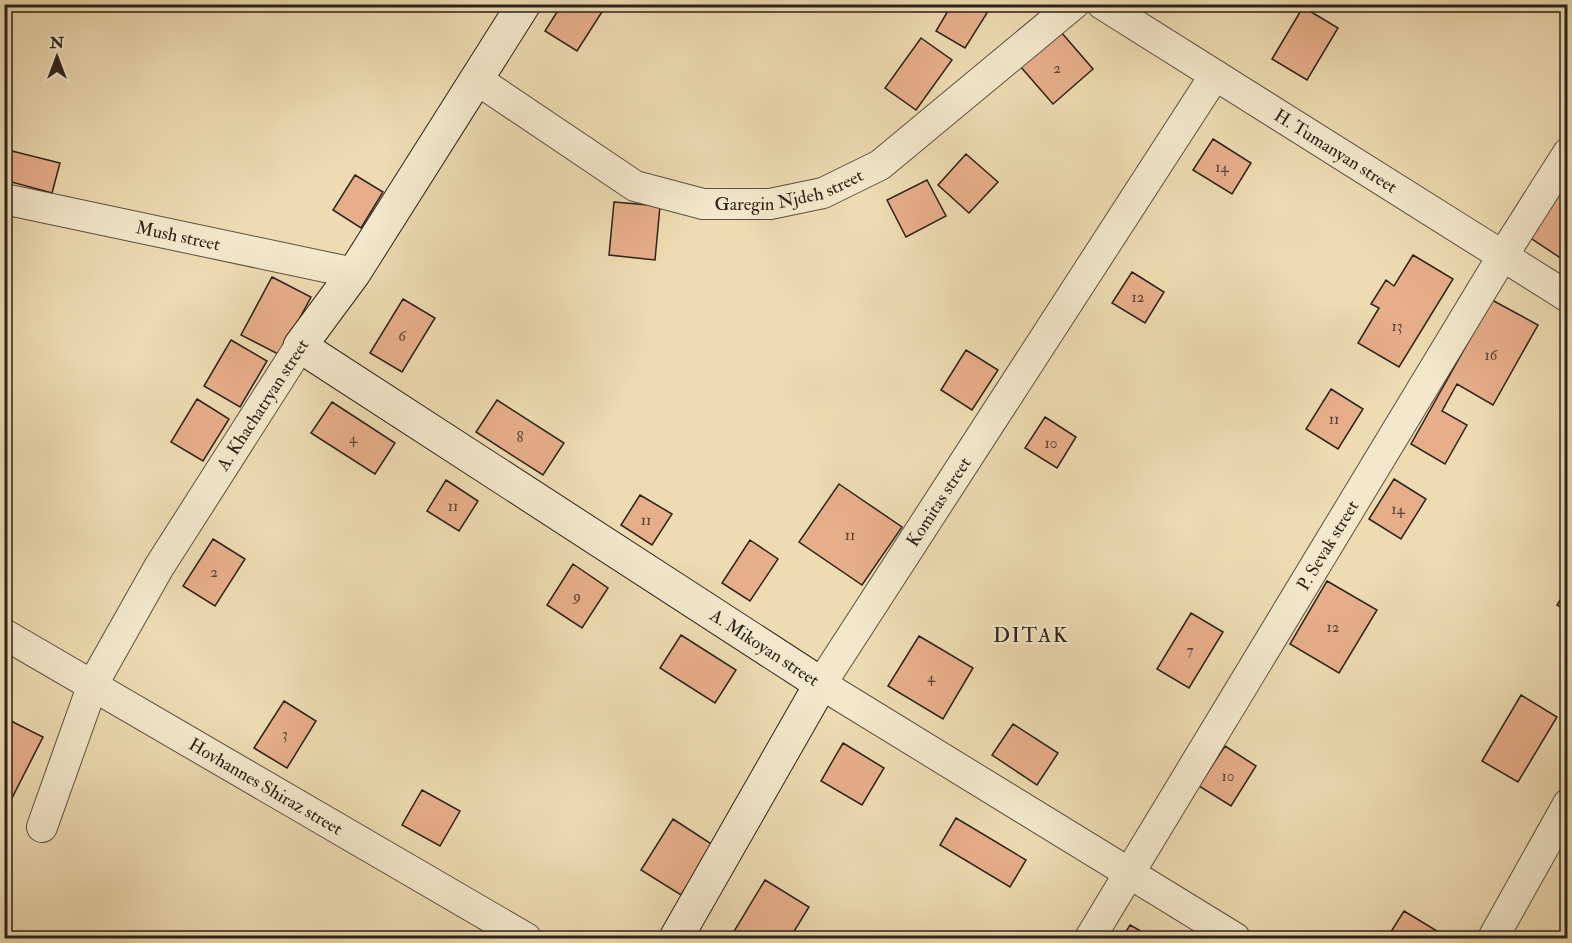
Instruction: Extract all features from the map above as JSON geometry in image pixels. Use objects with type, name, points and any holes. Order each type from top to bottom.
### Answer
[{"type":"main road","name":"A. Khachatryan street","points":[[300,346],[354,273],[524,4]]},
{"type":"main road","name":"A. Mikoyan street","points":[[300,346],[822,684]]},
{"type":"main road","name":"Komitas street","points":[[676,939],[822,684]]},
{"type":"street","name":"Garegin Njdeh street","points":[[476,78],[635,186],[703,204],[770,204],[824,194],[880,165],[1074,4]]},
{"type":"street","name":"H. Tumanyan street","points":[[1102,4],[1568,297]]},
{"type":"street","name":"Komitas street","points":[[822,684],[1215,75]]},
{"type":"street","name":"P. Sevak street","points":[[1090,939],[1502,257],[1568,153]]},
{"type":"street","name":"Mush street","points":[[4,199],[354,273]]},
{"type":"street","name":"A. Khachatryan street","points":[[42,827],[93,684],[159,567],[300,346]]},
{"type":"street","name":"Hovhannes Shiraz street","points":[[4,634],[526,939]]},
{"type":"street","name":"A. Mikoyan street","points":[[822,684],[1235,939]]},
{"type":"street","points":[[1493,939],[1568,804]]},
{"type":"building","points":[[562,4],[607,4],[577,51],[545,31]]},
{"type":"building","points":[[952,4],[974,4],[987,13],[965,48],[936,31]]},
{"type":"building","points":[[1303,7],[1338,28],[1307,80],[1272,59]]},
{"type":"building","points":[[1061,32],[1093,69],[1053,104],[1020,66]]},
{"type":"building","points":[[921,38],[952,60],[916,110],[885,88]]},
{"type":"building","points":[[1213,139],[1251,163],[1232,194],[1193,170]]},
{"type":"building","points":[[4,149],[60,163],[52,193],[4,180]]},
{"type":"building","points":[[966,154],[998,182],[969,213],[938,185]]},
{"type":"building","points":[[355,175],[383,192],[361,228],[333,210]]},
{"type":"building","points":[[1568,175],[1568,263],[1526,235]]},
{"type":"building","points":[[927,180],[946,216],[906,237],[887,200]]},
{"type":"building","points":[[614,202],[660,206],[655,260],[609,255]]},
{"type":"building","points":[[1413,255],[1453,279],[1399,367],[1358,343],[1379,308],[1371,304],[1386,280],[1394,286]]},
{"type":"building","points":[[1132,272],[1164,292],[1145,323],[1112,303]]},
{"type":"building","points":[[272,277],[311,297],[280,355],[241,335]]},
{"type":"building","points":[[403,299],[435,318],[402,372],[370,353]]},
{"type":"building","points":[[1492,300],[1538,325],[1493,405],[1457,384],[1442,411],[1467,425],[1445,464],[1411,444]]},
{"type":"building","points":[[231,340],[267,361],[240,407],[204,386]]},
{"type":"building","points":[[966,350],[998,370],[972,410],[941,390]]},
{"type":"building","points":[[1331,389],[1363,409],[1338,449],[1306,429]]},
{"type":"building","points":[[197,399],[229,419],[203,461],[171,442]]},
{"type":"building","points":[[497,400],[564,443],[543,475],[476,432]]},
{"type":"building","points":[[332,402],[395,443],[375,474],[311,433]]},
{"type":"building","points":[[1045,417],[1076,437],[1057,468],[1025,448]]},
{"type":"building","points":[[1394,479],[1426,499],[1401,539],[1369,519]]},
{"type":"building","points":[[446,480],[478,501],[459,531],[427,511]]},
{"type":"building","points":[[839,484],[902,527],[862,585],[799,542]]},
{"type":"building","points":[[640,495],[672,514],[652,545],[621,525]]},
{"type":"building","points":[[213,539],[245,559],[215,606],[183,586]]},
{"type":"building","points":[[750,540],[778,559],[750,601],[722,583]]},
{"type":"building","points":[[573,564],[608,588],[582,628],[547,605]]},
{"type":"building","points":[[1327,581],[1377,610],[1339,673],[1290,644]]},
{"type":"building","points":[[1568,587],[1568,612],[1557,605]]},
{"type":"building","points":[[1191,613],[1223,632],[1189,688],[1157,669]]},
{"type":"building","points":[[681,635],[736,670],[715,703],[660,668]]},
{"type":"building","points":[[919,636],[973,668],[943,719],[888,686]]},
{"type":"building","points":[[1521,695],[1557,717],[1518,782],[1482,761]]},
{"type":"building","points":[[284,701],[316,721],[287,768],[254,748]]},
{"type":"building","points":[[11,721],[43,737],[12,798],[4,795],[4,735]]},
{"type":"building","points":[[1013,724],[1058,753],[1037,785],[992,755]]},
{"type":"building","points":[[843,743],[884,768],[862,805],[821,781]]},
{"type":"building","points":[[1225,746],[1256,766],[1231,806],[1199,786]]},
{"type":"building","points":[[422,790],[460,811],[440,846],[402,825]]},
{"type":"building","points":[[956,818],[1026,860],[1010,887],[940,845]]},
{"type":"building","points":[[673,819],[713,845],[681,895],[641,870]]},
{"type":"building","points":[[765,880],[809,907],[790,938],[730,938]]},
{"type":"building","points":[[1404,911],[1442,934],[1440,938],[1387,938]]},
{"type":"building","points":[[1130,925],[1153,938],[1122,938]]},
{"type":"district","name":"DITAK","points":[[1031,635]]}]
